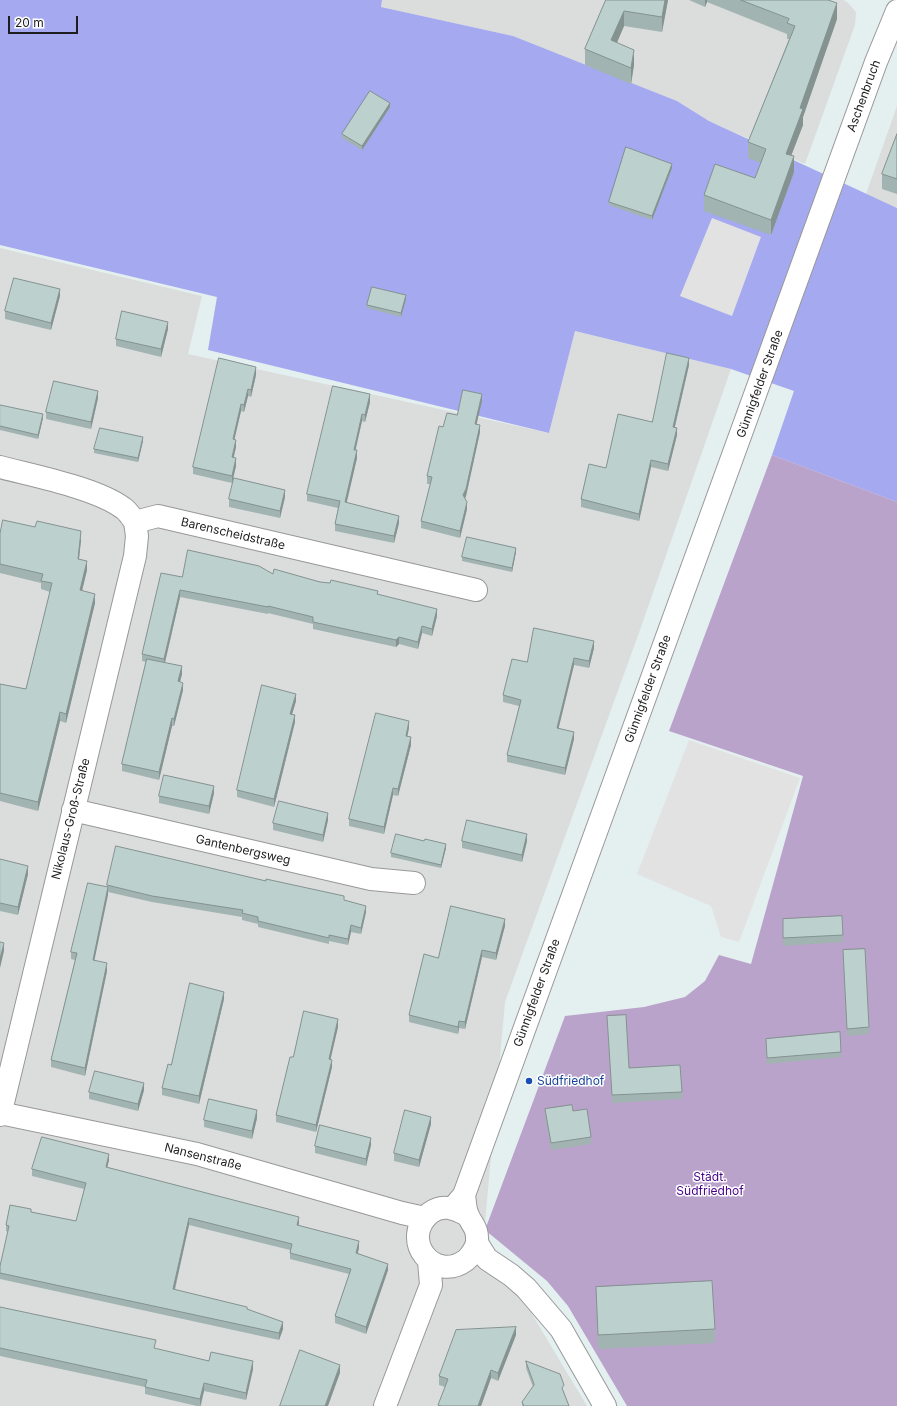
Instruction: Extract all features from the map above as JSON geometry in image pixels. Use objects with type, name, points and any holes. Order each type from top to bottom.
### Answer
[{"type":"street","name":"Aschenbruch","points":[[833,182],[876,62],[897,11]]},
{"type":"street","name":"Günnigfelder Straße","points":[[461,1206],[833,182]]},
{"type":"street","points":[[0,468],[39,477],[96,495],[124,508],[135,522]]},
{"type":"street","name":"Barenscheidstraße","points":[[135,522],[158,516],[476,590]]},
{"type":"street","name":"Nikolaus-Groß-Straße","points":[[0,1114],[135,556],[137,536],[135,522]]},
{"type":"street","name":"Gantenbergsweg","points":[[73,810],[371,879],[414,883]]},
{"type":"street","name":"Nansenstraße","points":[[0,1114],[197,1154],[402,1213],[421,1225]]},
{"type":"street","points":[[385,1406],[431,1285],[462,1258],[475,1228],[461,1206],[433,1211],[421,1225],[418,1244],[422,1253],[462,1258],[511,1275],[526,1288],[561,1329],[605,1406]]},
{"type":"shaded area","points":[[0,0],[382,0],[381,7],[513,36],[677,101],[709,121],[897,208],[897,502],[772,455],[794,391],[731,369],[575,331],[549,433],[208,350],[217,297],[0,245]]},
{"type":"shaded area","points":[[382,0],[843,0],[847,2],[856,12],[855,25],[805,164],[709,121],[677,101],[513,36],[381,7]]},
{"type":"shaded area","points":[[897,106],[897,208],[866,194]]},
{"type":"shaded area","points":[[712,218],[761,237],[732,316],[680,296]]},
{"type":"shaded area","points":[[0,248],[202,296],[188,354],[549,433],[575,331],[731,369],[640,630],[505,1002],[484,1234],[587,1406],[0,1406]]},
{"type":"shaded area","points":[[689,740],[800,778],[739,942],[721,937],[711,906],[637,874]]},
{"type":"green space","name":"Städt. Südfriedhof","points":[[772,455],[897,502],[897,1406],[627,1406],[568,1306],[547,1281],[485,1230],[565,1016],[644,1007],[685,997],[705,981],[719,955],[751,964],[803,776],[669,731]]},
{"type":"building","points":[[606,0],[665,0],[662,17],[624,11],[611,40],[634,50],[631,68],[585,49]]},
{"type":"building","points":[[741,0],[828,0],[837,3],[800,108],[803,109],[786,154],[794,156],[771,220],[704,195],[715,164],[755,178],[766,149],[748,142],[795,26],[787,23],[789,19]]},
{"type":"building","points":[[370,91],[390,103],[362,146],[342,134]]},
{"type":"building","points":[[897,134],[897,179],[882,174]]},
{"type":"building","points":[[626,147],[672,164],[652,216],[609,202]]},
{"type":"building","points":[[14,278],[60,289],[51,323],[5,311]]},
{"type":"building","points":[[372,287],[406,295],[401,313],[367,305]]},
{"type":"building","points":[[122,311],[168,322],[161,349],[116,339]]},
{"type":"building","points":[[667,353],[689,358],[673,427],[677,428],[668,464],[651,460],[639,514],[581,499],[589,464],[606,468],[618,414],[652,422]]},
{"type":"building","points":[[219,358],[256,367],[251,390],[248,389],[244,405],[241,404],[233,439],[236,440],[232,457],[236,458],[232,476],[193,467]]},
{"type":"building","points":[[54,381],[98,391],[91,422],[46,412]]},
{"type":"building","points":[[333,386],[370,394],[365,415],[362,414],[354,450],[357,450],[345,502],[399,516],[394,536],[335,524],[340,501],[307,494]]},
{"type":"building","points":[[463,390],[482,394],[475,424],[480,425],[466,489],[463,495],[467,502],[460,531],[421,521],[432,477],[427,476],[439,426],[443,427],[447,413],[457,415]]},
{"type":"building","points":[[0,405],[43,414],[38,435],[0,426]]},
{"type":"building","points":[[100,428],[143,437],[138,458],[94,449]]},
{"type":"building","points":[[234,478],[285,490],[280,511],[229,499]]},
{"type":"building","points":[[3,520],[35,527],[37,521],[81,531],[78,559],[87,561],[80,590],[95,594],[66,714],[60,712],[38,802],[0,793],[0,684],[26,689],[52,583],[41,581],[43,574],[0,564],[0,534]]},
{"type":"building","points":[[467,537],[516,548],[512,568],[462,557]]},
{"type":"building","points":[[188,550],[259,566],[273,574],[274,569],[320,582],[330,583],[331,580],[378,591],[377,594],[437,609],[432,629],[422,626],[418,642],[399,637],[396,640],[313,622],[313,617],[268,606],[180,590],[164,659],[142,654],[161,573],[182,577]]},
{"type":"building","points":[[534,628],[594,641],[589,661],[574,658],[557,728],[574,732],[565,768],[507,755],[521,700],[503,695],[512,659],[527,662]]},
{"type":"building","points":[[147,659],[182,666],[178,681],[183,683],[174,719],[172,718],[159,772],[122,764]]},
{"type":"building","points":[[262,685],[296,694],[290,714],[295,715],[274,799],[237,790]]},
{"type":"building","points":[[376,713],[409,721],[406,736],[411,737],[398,789],[393,788],[384,827],[349,819]]},
{"type":"building","points":[[164,775],[214,786],[209,806],[159,796]]},
{"type":"building","points":[[279,801],[328,813],[323,835],[273,823]]},
{"type":"building","points":[[467,820],[527,834],[522,855],[462,841]]},
{"type":"building","points":[[396,834],[424,841],[425,839],[446,844],[441,865],[391,853]]},
{"type":"building","points":[[116,846],[266,881],[266,879],[344,896],[344,900],[366,906],[361,928],[351,925],[348,939],[329,935],[329,938],[258,921],[258,917],[242,913],[243,910],[152,896],[107,885]]},
{"type":"building","points":[[0,859],[28,866],[18,907],[0,903]]},
{"type":"building","points":[[88,883],[108,887],[93,960],[107,963],[85,1068],[51,1060],[77,953],[71,952]]},
{"type":"building","points":[[451,906],[505,919],[496,953],[482,950],[465,1022],[459,1021],[458,1027],[409,1015],[424,954],[438,958]]},
{"type":"building","points":[[842,916],[843,935],[783,938],[783,919]]},
{"type":"building","points":[[0,942],[4,943],[0,959]]},
{"type":"building","points":[[865,949],[869,1027],[847,1029],[843,950]]},
{"type":"building","points":[[190,983],[224,992],[199,1096],[162,1088],[168,1064],[171,1065]]},
{"type":"building","points":[[304,1011],[338,1019],[329,1059],[332,1060],[316,1125],[276,1115],[290,1057],[293,1057]]},
{"type":"building","points":[[626,1015],[629,1068],[680,1065],[682,1092],[612,1095],[607,1016]]},
{"type":"building","points":[[840,1032],[841,1052],[767,1058],[766,1039]]},
{"type":"building","points":[[95,1071],[144,1083],[138,1104],[89,1092]]},
{"type":"building","points":[[209,1099],[257,1110],[252,1131],[204,1120]]},
{"type":"building","points":[[572,1105],[573,1111],[587,1109],[591,1137],[551,1143],[545,1109]]},
{"type":"building","points":[[405,1110],[431,1117],[419,1160],[394,1153]]},
{"type":"building","points":[[320,1125],[371,1138],[366,1159],[315,1146]]},
{"type":"building","points":[[42,1137],[109,1154],[106,1167],[299,1217],[297,1225],[359,1241],[356,1253],[388,1264],[366,1327],[335,1316],[351,1269],[290,1253],[292,1244],[189,1218],[173,1289],[247,1307],[247,1309],[283,1322],[279,1333],[0,1273],[0,1266],[9,1226],[6,1225],[10,1205],[31,1209],[31,1212],[76,1221],[86,1183],[32,1169]]},
{"type":"building","points":[[712,1281],[715,1329],[598,1335],[596,1287]]},
{"type":"building","points":[[0,1307],[156,1340],[154,1348],[209,1361],[211,1352],[253,1361],[246,1393],[204,1383],[200,1399],[145,1387],[147,1380],[0,1348]]},
{"type":"building","points":[[516,1327],[498,1373],[491,1370],[478,1406],[438,1405],[448,1379],[439,1376],[456,1330]]},
{"type":"building","points":[[300,1350],[340,1365],[325,1406],[280,1406]]},
{"type":"building","points":[[526,1361],[560,1374],[564,1385],[562,1388],[569,1406],[524,1406],[522,1402],[534,1385]]},
{"type":"place","name":"Südfriedhof","points":[[529,1081]]}]
